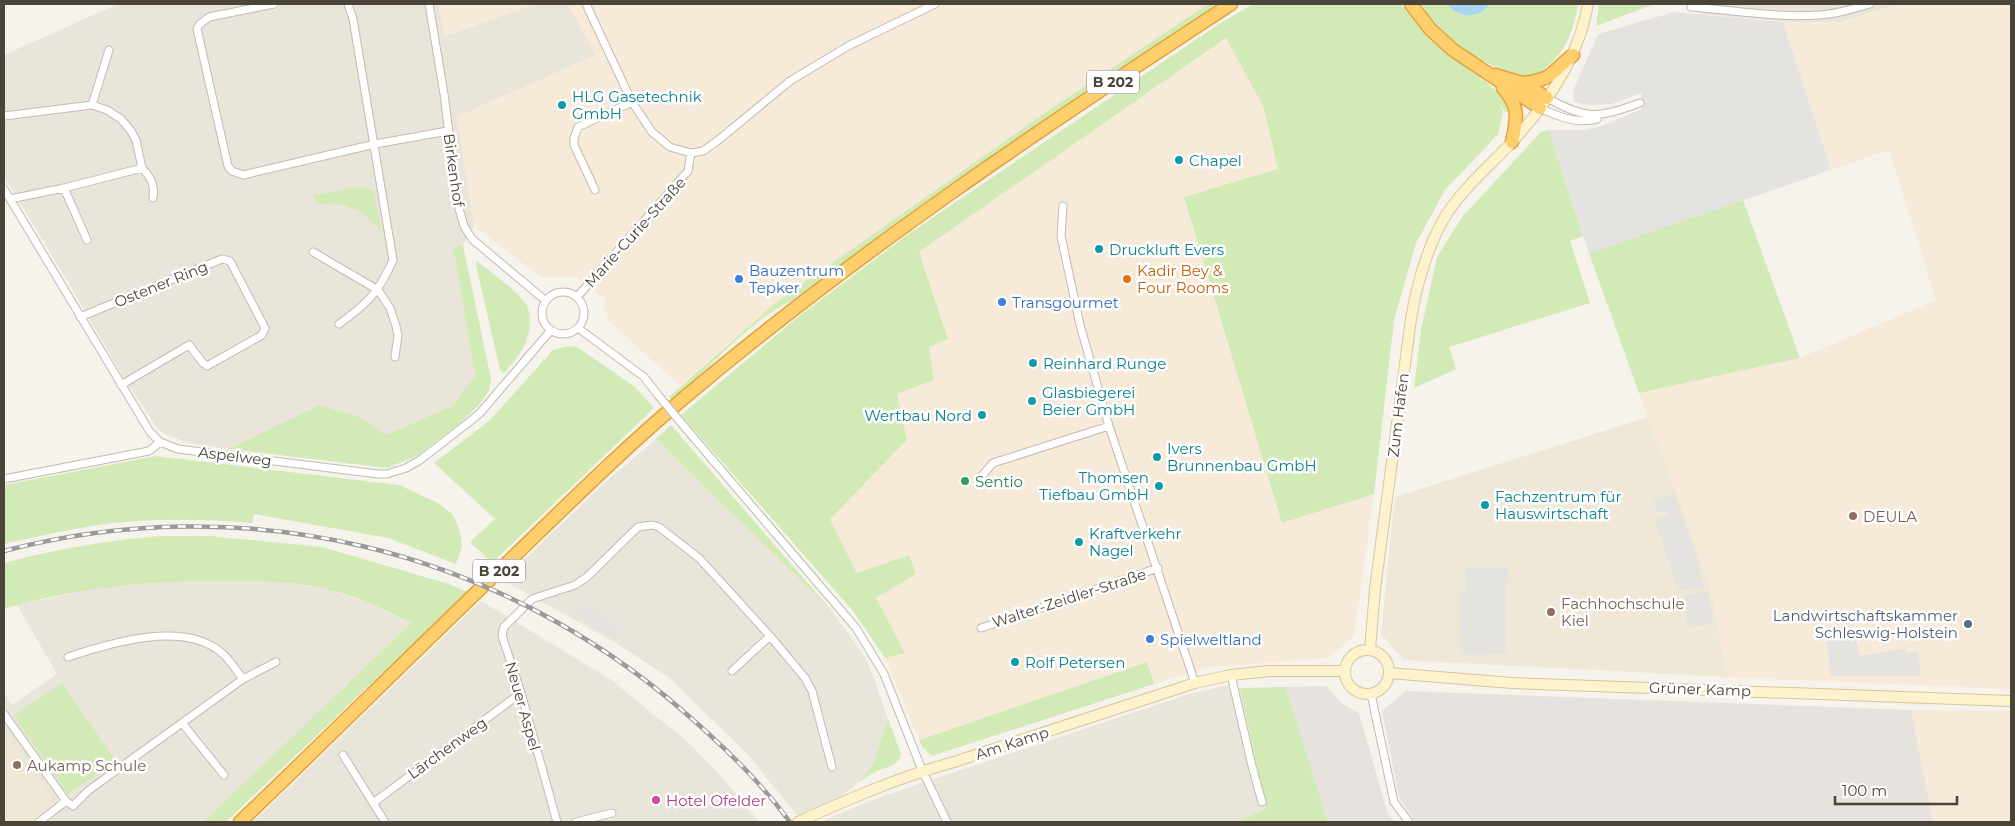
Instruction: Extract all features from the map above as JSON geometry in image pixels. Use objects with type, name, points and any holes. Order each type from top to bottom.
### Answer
[{"type":"highway","name":"B 202","points":[[240,822],[593,480],[682,400],[750,343],[826,283],[932,205],[1231,4]]},
{"type":"highway","points":[[1206,20],[1238,4]]},
{"type":"highway","points":[[1411,4],[1442,41],[1499,82],[1544,103]]},
{"type":"highway","points":[[1418,4],[1422,18]]},
{"type":"highway","points":[[1484,71],[1522,83],[1535,82],[1549,78],[1572,55]]},
{"type":"highway","points":[[1499,82],[1514,105],[1516,122],[1512,142]]},
{"type":"highway","points":[[1522,83],[1544,103]]},
{"type":"main road","points":[[1544,103],[1561,78],[1580,37],[1588,4]]},
{"type":"main road","name":"Zum Hafen","points":[[1370,650],[1376,580],[1415,294],[1430,248],[1446,215],[1464,192],[1512,142],[1544,103]]},
{"type":"main road","points":[[1362,650],[1370,650],[1382,655],[1387,662],[1389,673],[1387,682],[1382,688],[1371,694],[1355,690],[1346,679],[1345,671],[1350,658],[1362,650]]},
{"type":"main road","name":"Am Kamp","points":[[798,822],[871,789],[922,770],[1196,682],[1231,675],[1269,671],[1345,671]]},
{"type":"main road","name":"Grüner Kamp","points":[[1389,673],[1512,683],[2011,701]]},
{"type":"street","points":[[274,4],[209,17],[197,29],[228,166],[232,171],[243,175],[374,144],[448,131]]},
{"type":"street","points":[[339,324],[357,311],[378,290],[393,260],[353,19],[348,4]]},
{"type":"street","name":"Birkenhof","points":[[430,4],[458,205],[467,233],[479,246],[546,300]]},
{"type":"street","points":[[586,4],[632,102],[652,132],[670,147],[691,153],[703,151],[716,142],[790,81],[848,46],[935,4]]},
{"type":"street","points":[[1691,7],[1781,15],[1818,16],[1848,11],[1870,4]]},
{"type":"street","points":[[92,105],[109,50]]},
{"type":"street","points":[[595,190],[574,145],[574,138],[578,127],[632,102]]},
{"type":"street","points":[[1544,103],[1560,117],[1573,120],[1593,120],[1640,103]]},
{"type":"street","points":[[1544,103],[1590,115],[1616,112]]},
{"type":"street","points":[[4,116],[92,105],[107,110],[121,120],[136,140],[142,168],[152,179],[154,188],[153,198]]},
{"type":"street","name":"Marie-Curie-Straße","points":[[577,297],[688,171],[691,153]]},
{"type":"street","points":[[10,199],[64,188],[142,168]]},
{"type":"street","points":[[64,188],[87,240]]},
{"type":"street","points":[[4,189],[121,385],[150,432],[160,442],[149,450],[4,479]]},
{"type":"street","name":"Walter-Zeidler-Straße","points":[[1063,206],[1061,236],[1080,325],[1109,426],[1196,682]]},
{"type":"street","points":[[313,252],[378,290],[390,308],[396,326],[398,335],[395,357]]},
{"type":"street","name":"Ostener Ring","points":[[80,317],[222,259],[230,261],[265,328],[262,336],[207,366],[189,345],[121,385]]},
{"type":"street","points":[[558,292],[570,293],[577,297],[584,308],[584,315],[578,328],[568,334],[556,333],[546,326],[542,315],[546,300],[558,292]]},
{"type":"street","points":[[578,328],[644,376],[688,431],[856,628],[884,674],[922,770],[947,822]]},
{"type":"street","name":"Aspelweg","points":[[160,442],[178,449],[358,472],[387,474],[396,472],[420,460],[480,413],[551,330]]},
{"type":"street","points":[[980,478],[993,463],[1109,426]]},
{"type":"street","name":"Neuer Aspel","points":[[557,822],[521,693],[502,635],[504,627],[532,599],[575,585],[587,577],[638,527],[652,524],[672,536],[699,558],[770,636]]},
{"type":"street","name":"Walter-Zeidler-Straße","points":[[981,628],[1158,568]]},
{"type":"street","points":[[68,657],[104,645],[149,636],[196,639],[223,654],[243,679]]},
{"type":"street","points":[[732,671],[770,636],[805,678],[812,691],[832,767]]},
{"type":"street","points":[[4,714],[66,801],[73,806],[89,790],[243,679],[276,662]]},
{"type":"street","points":[[1231,675],[1262,802]]},
{"type":"street","name":"Lärchenweg","points":[[374,803],[521,693]]},
{"type":"street","points":[[1371,694],[1394,802],[1409,822]]},
{"type":"street","points":[[182,723],[224,775]]},
{"type":"street","points":[[343,755],[385,822]]},
{"type":"street","points":[[39,822],[66,801]]},
{"type":"street","points":[[576,822],[612,812]]},
{"type":"shaded area","points":[[118,4],[438,4],[445,36],[535,4],[568,4],[596,55],[457,117],[474,226],[463,245],[453,247],[475,376],[452,406],[386,435],[358,416],[319,405],[229,449],[188,443],[165,434],[157,428],[122,375],[4,177],[4,55]]},
{"type":"shaded area","points":[[438,4],[535,4],[444,36]]},
{"type":"shaded area","points":[[568,4],[1208,4],[1046,112],[773,305],[680,386],[607,319],[604,308],[606,299],[577,277],[541,277],[474,226],[457,117],[596,55]]},
{"type":"shaded area","points":[[1700,4],[1898,4],[1842,22],[1803,23],[1699,14]]},
{"type":"shaded area","points":[[1898,4],[2011,4],[2011,689],[1727,677],[1711,589],[1639,393],[1800,358],[1936,300],[1889,150],[1831,170],[1783,22],[1817,24],[1842,22]]},
{"type":"shaded area","points":[[1674,12],[1783,22],[1831,170],[1589,253],[1549,130],[1585,130],[1602,126],[1642,109],[1641,93],[1612,104],[1587,105],[1574,101],[1573,91],[1598,34]]},
{"type":"shaded area","points":[[1227,38],[1263,106],[1278,170],[1184,198],[1282,523],[1374,494],[1354,636],[1329,658],[1209,667],[1154,684],[1146,662],[919,740],[885,658],[905,652],[876,598],[916,574],[909,555],[857,573],[830,519],[907,440],[897,394],[934,380],[929,347],[948,339],[919,252]]},
{"type":"shaded area","points":[[1648,417],[1711,590],[1727,677],[1404,660],[1381,634],[1395,497]]},
{"type":"shaded area","points":[[656,439],[831,610],[865,657],[888,719],[873,765],[858,783],[839,798],[797,815],[749,756],[671,679],[616,643],[503,580],[600,487]]},
{"type":"shaded area","points":[[1674,493],[1694,548],[1704,587],[1678,591],[1655,520],[1668,515],[1667,512],[1657,512],[1653,501]]},
{"type":"shaded area","points":[[1508,567],[1508,580],[1506,581],[1507,654],[1461,655],[1460,592],[1466,591],[1465,568]]},
{"type":"shaded area","points":[[185,581],[273,581],[327,589],[368,603],[411,623],[203,822],[29,822],[55,803],[4,727],[4,693],[12,705],[57,674],[17,605],[104,587]]},
{"type":"shaded area","points":[[1708,592],[1713,624],[1688,627],[1684,595]]},
{"type":"shaded area","points":[[481,601],[610,679],[689,743],[722,777],[759,822],[253,822]]},
{"type":"shaded area","points":[[582,602],[623,630],[615,641],[575,613]]},
{"type":"shaded area","points":[[1855,636],[1860,656],[1906,648],[1907,653],[1918,651],[1921,676],[1831,676],[1826,640]]},
{"type":"shaded area","points":[[1228,685],[1240,688],[1266,808],[1237,822],[820,822],[875,799],[940,777],[1189,694]]},
{"type":"shaded area","points":[[1326,686],[1342,704],[1359,713],[1388,815],[1396,822],[1328,822],[1286,687]]},
{"type":"shaded area","points":[[1406,691],[1911,710],[1933,822],[1415,822],[1399,797],[1382,711]]},
{"type":"shaded area","points":[[1911,710],[2011,711],[2011,822],[1933,822]]},
{"type":"shaded area","name":"Aukamp Schule","points":[[4,727],[55,803],[30,822],[4,822]]},
{"type":"green space","points":[[1208,4],[1218,4],[913,211],[793,300],[744,333],[672,401],[669,397],[773,305],[1046,112]]},
{"type":"green space","points":[[1253,4],[1400,4],[1456,61],[1498,93],[1510,111],[1505,112],[1499,102],[1503,113],[1498,134],[1445,190],[1416,243],[1394,320],[1374,494],[1282,523],[1184,197],[1278,169],[1263,106],[1226,38],[919,252],[948,339],[929,347],[934,380],[897,394],[907,440],[830,519],[857,573],[909,555],[916,574],[876,598],[905,653],[885,658],[853,611],[681,415],[798,317],[910,233],[1219,24]]},
{"type":"green space","points":[[1422,4],[1447,4],[1457,12],[1469,15],[1480,12],[1490,4],[1578,4],[1576,17],[1564,48],[1550,64],[1530,79],[1493,66],[1454,43],[1436,27]]},
{"type":"green space","points":[[1599,4],[1655,4],[1596,26]]},
{"type":"green space","points":[[1549,130],[1583,236],[1570,241],[1590,303],[1449,347],[1456,369],[1414,388],[1421,330],[1437,257],[1463,216],[1541,132]]},
{"type":"green space","points":[[356,187],[373,190],[382,232],[363,213],[346,206],[315,201],[314,195]]},
{"type":"green space","points":[[1743,200],[1800,358],[1639,393],[1589,253]]},
{"type":"green space","points":[[463,245],[491,379],[489,391],[478,406],[460,423],[417,456],[387,468],[229,449],[319,405],[358,416],[386,435],[452,406],[475,376],[453,247]]},
{"type":"green space","points":[[477,261],[518,295],[524,301],[529,311],[530,323],[524,346],[518,357],[504,373],[500,370],[476,265]]},
{"type":"green space","points":[[568,346],[577,347],[634,386],[654,408],[492,563],[470,542],[495,519],[434,463],[489,421],[553,350]]},
{"type":"green space","points":[[671,425],[831,610],[656,439]]},
{"type":"green space","points":[[156,456],[399,485],[440,504],[453,515],[460,532],[462,547],[456,564],[388,538],[254,514],[252,523],[175,520],[136,521],[74,529],[4,544],[4,485]]},
{"type":"green space","points":[[159,536],[210,536],[322,547],[449,584],[467,592],[226,822],[203,822],[411,623],[348,595],[300,584],[261,581],[166,582],[111,587],[57,596],[4,609],[4,563],[81,546]]},
{"type":"green space","points":[[1147,662],[1154,684],[932,756],[922,747],[919,740]]},
{"type":"green space","points":[[62,683],[116,761],[68,794],[14,716]]},
{"type":"green space","points":[[1286,687],[1328,822],[1237,822],[1266,808],[1240,688]]},
{"type":"green space","points":[[888,719],[901,754],[900,758],[895,764],[873,773],[858,783],[873,765]]},
{"type":"water","points":[[1447,4],[1490,4],[1474,15],[1463,15]]},
{"type":"railway","points":[[4,551],[94,533],[185,526],[275,531],[363,546],[449,572],[531,608],[610,655],[683,711],[712,737],[753,777],[790,822]]},
{"type":"place","name":"HLG Gasetechnik GmbH","points":[[562,105]]},
{"type":"place","name":"Chapel","points":[[1179,160]]},
{"type":"place","name":"Druckluft Evers","points":[[1099,249]]},
{"type":"place","name":"Bauzentrum Tepker","points":[[739,279]]},
{"type":"place","name":"Kadir Bey & Four Rooms","points":[[1127,279]]},
{"type":"place","name":"Transgourmet","points":[[1002,302]]},
{"type":"place","name":"Reinhard Runge","points":[[1033,363]]},
{"type":"place","name":"Glasbiegerei Beier GmbH","points":[[1032,401]]},
{"type":"place","name":"Wertbau Nord","points":[[982,415]]},
{"type":"place","name":"Ivers Brunnenbau GmbH","points":[[1157,457]]},
{"type":"place","name":"Sentio","points":[[965,481]]},
{"type":"place","name":"Thomsen Tiefbau GmbH","points":[[1159,486]]},
{"type":"place","name":"Fachzentrum für Hauswirtschaft","points":[[1485,505]]},
{"type":"place","name":"DEULA","points":[[1853,516]]},
{"type":"place","name":"Kraftverkehr Nagel","points":[[1079,542]]},
{"type":"place","name":"Fachhochschule Kiel","points":[[1551,612]]},
{"type":"place","name":"Landwirtschaftskammer Schleswig-Holstein","points":[[1968,624]]},
{"type":"place","name":"Spielweltland","points":[[1150,639]]},
{"type":"place","name":"Rolf Petersen","points":[[1015,662]]},
{"type":"place","name":"Aukamp Schule","points":[[17,765]]},
{"type":"place","name":"Hotel Ofelder","points":[[656,800]]}]
